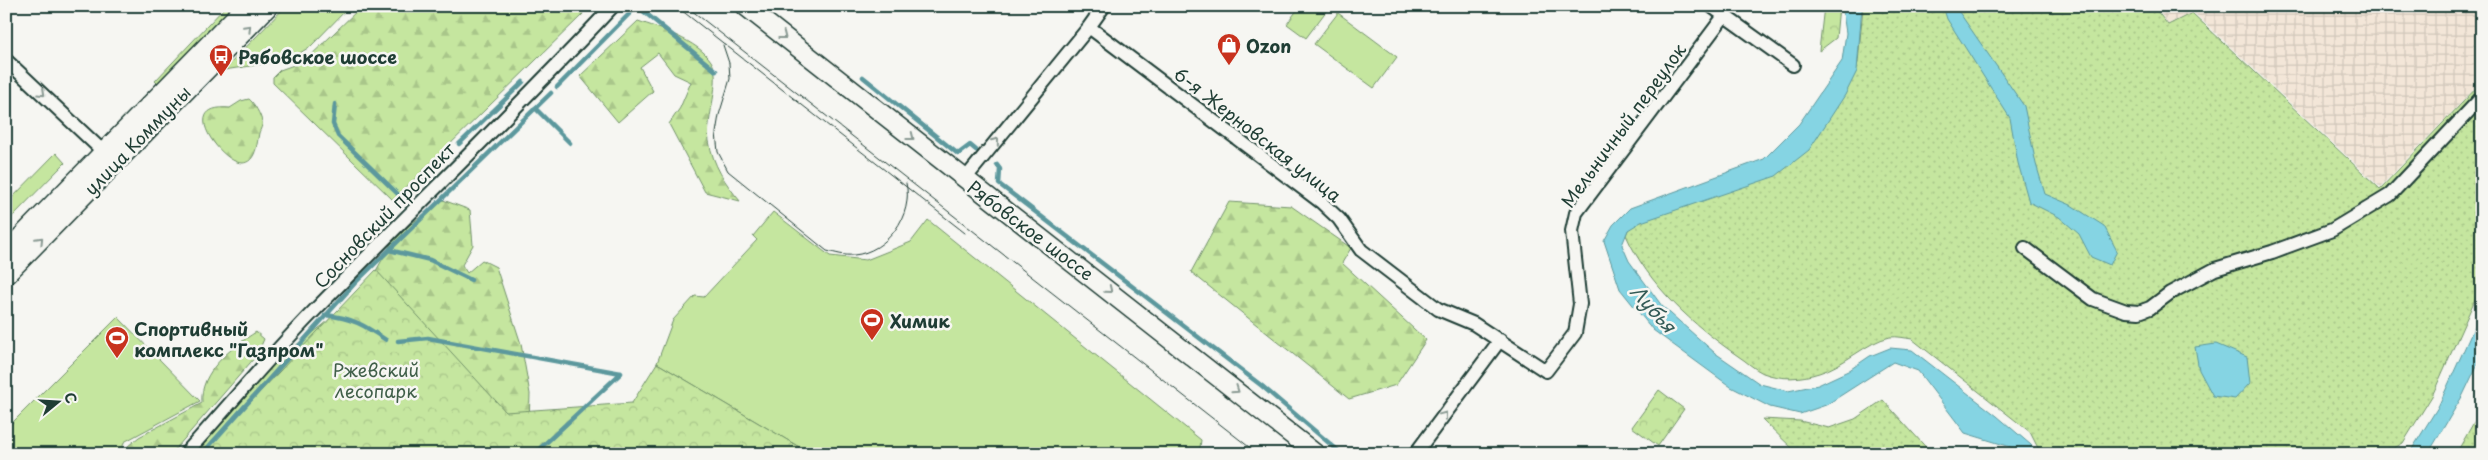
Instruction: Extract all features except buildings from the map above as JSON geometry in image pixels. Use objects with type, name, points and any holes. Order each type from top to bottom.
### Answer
[{"type":"main road","name":"улица Коммуны","points":[[6,275],[246,6]]},
{"type":"main road","name":"улица Коммуны","points":[[6,252],[110,157],[269,6]]},
{"type":"main road","name":"Рябовское шоссе","points":[[745,6],[965,179],[1085,270],[1316,454]]},
{"type":"street","name":"Сосновский проспект","points":[[186,454],[312,313],[464,157],[545,79],[613,6]]},
{"type":"street","points":[[965,179],[1104,6]]},
{"type":"street","points":[[1711,6],[1792,65]]},
{"type":"street","name":"Мельничный переулок","points":[[1546,371],[1575,333],[1580,304],[1572,231],[1576,214],[1724,16]]},
{"type":"street","name":"6-я Жерновская улица","points":[[1089,27],[1321,202],[1339,219],[1362,250],[1438,309],[1474,324],[1546,371]]},
{"type":"street","points":[[6,60],[110,157]]},
{"type":"street","points":[[2025,248],[2093,299],[2126,311],[2139,312],[2150,308],[2170,293],[2214,270],[2272,252],[2332,230],[2390,195],[2482,97]]},
{"type":"street","points":[[1415,454],[1500,340]]},
{"type":"shaded area","points":[[2155,6],[2482,6],[2482,81],[2380,187],[2193,12],[2168,24]]},
{"type":"green space","points":[[226,6],[235,6],[160,86],[155,81]]},
{"type":"green space","points":[[286,6],[350,6],[311,46],[289,60],[224,70]]},
{"type":"green space","points":[[362,6],[579,6],[583,14],[393,200],[273,83],[273,77],[280,70],[305,61]]},
{"type":"green space","points":[[1300,6],[1330,6],[1306,38],[1287,24]]},
{"type":"green space","points":[[1824,6],[1839,6],[1836,38],[1819,51]]},
{"type":"green space","points":[[1863,6],[2153,6],[2168,25],[2192,13],[2380,189],[2482,82],[2482,280],[2432,396],[2403,443],[2384,454],[2041,454],[2030,432],[1912,339],[1890,337],[1872,344],[1828,370],[1805,377],[1791,378],[1763,373],[1721,344],[1673,303],[1646,271],[1626,235],[1632,220],[1778,167],[1846,86],[1858,63]]},
{"type":"green space","points":[[1338,13],[1397,57],[1374,88],[1314,44]]},
{"type":"green space","points":[[638,21],[688,41],[711,61],[714,69],[715,88],[709,122],[709,141],[713,158],[720,173],[740,201],[705,192],[669,124],[680,108],[691,82],[674,74],[658,53],[640,67],[653,91],[618,122],[580,76]]},
{"type":"green space","points":[[249,99],[259,113],[262,125],[253,156],[247,162],[242,163],[224,154],[208,134],[205,123],[206,114],[214,109],[230,108],[241,101]]},
{"type":"green space","points":[[56,153],[65,163],[6,223],[6,204]]},
{"type":"green space","name":"Ржевский лесопарк","points":[[443,200],[470,210],[473,245],[462,265],[467,273],[482,260],[496,267],[521,344],[530,394],[528,454],[190,454],[283,355],[362,296],[396,235]]},
{"type":"green space","points":[[1229,202],[1291,206],[1351,248],[1342,263],[1426,340],[1396,385],[1349,399],[1191,272]]},
{"type":"green space","name":"Химик","points":[[773,212],[830,256],[866,260],[911,242],[928,220],[1201,440],[1199,454],[811,454],[657,363],[673,320],[695,296],[704,297],[757,240],[753,236]]},
{"type":"green space","name":"Ржевский лесопарк","points":[[376,270],[506,412],[632,403],[657,363],[811,454],[201,454]]},
{"type":"green space","name":"Cпортивный комплекс \"Газпром\"","points":[[118,317],[200,401],[124,442],[121,454],[6,454],[6,429]]},
{"type":"green space","points":[[256,332],[264,339],[257,355],[171,454],[125,454],[128,446],[139,437],[202,403],[202,392],[211,371],[237,345]]},
{"type":"green space","points":[[1659,390],[1684,409],[1658,446],[1632,427]]},
{"type":"green space","points":[[1883,400],[1932,454],[1798,454],[1762,419],[1800,421],[1829,428],[1855,419]]},
{"type":"green space","points":[[2482,408],[2482,454],[2456,454],[2457,452]]},
{"type":"water","name":"Лубья","points":[[1842,6],[1862,6],[1857,71],[1845,95],[1809,150],[1776,176],[1641,222],[1628,230],[1622,245],[1629,261],[1662,306],[1715,353],[1760,384],[1788,391],[1818,385],[1848,371],[1870,356],[1890,348],[1912,350],[1997,416],[2031,445],[2036,454],[2015,454],[2011,447],[1965,433],[1918,371],[1893,362],[1826,405],[1800,414],[1770,407],[1731,387],[1653,330],[1620,289],[1604,241],[1613,225],[1630,208],[1764,159],[1799,124],[1842,61],[1846,33]]},
{"type":"water","points":[[1943,6],[1958,6],[1959,12],[2024,106],[2036,164],[2045,194],[2071,205],[2104,226],[2117,251],[2110,265],[2091,257],[2079,234],[2059,217],[2029,202],[2018,163],[2010,118],[1947,19]]},
{"type":"water","points":[[2482,310],[2482,355],[2463,395],[2428,454],[2409,454],[2438,407]]},
{"type":"water","points":[[2216,344],[2247,357],[2250,383],[2235,399],[2213,396],[2199,370],[2195,347]]},
{"type":"waterway","points":[[557,87],[637,6],[716,71]]},
{"type":"waterway","points":[[863,77],[958,154],[970,145],[976,150]]},
{"type":"waterway","points":[[459,144],[523,82]]},
{"type":"waterway","points":[[202,454],[355,283],[551,93]]},
{"type":"waterway","points":[[335,104],[333,124],[338,136],[404,200]]},
{"type":"waterway","points":[[535,108],[570,143]]},
{"type":"waterway","points":[[398,205],[451,153]]},
{"type":"waterway","points":[[997,165],[1000,169],[999,184],[1262,386],[1342,454]]},
{"type":"waterway","points":[[389,250],[430,260],[471,280]]},
{"type":"waterway","points":[[325,315],[358,323],[386,340]]},
{"type":"waterway","points":[[398,341],[428,338],[621,373]]},
{"type":"waterway","points":[[534,454],[621,373]]},
{"type":"tram line","points":[[676,6],[965,233]]},
{"type":"tram line","points":[[686,6],[1258,454]]},
{"type":"tram line","points":[[723,45],[729,63],[730,79],[719,115],[716,133],[718,152],[728,171],[827,251],[843,255],[854,255],[877,247],[887,239],[902,219],[906,207],[906,183]]},
{"type":"place","name":"Ozon","points":[[1229,66]]},
{"type":"place","name":"Рябовское шоссе","points":[[221,77]]},
{"type":"place","name":"Химик","points":[[872,341]]},
{"type":"place","name":"Cпортивный комплекс \"Газпром\"","points":[[117,359]]}]
